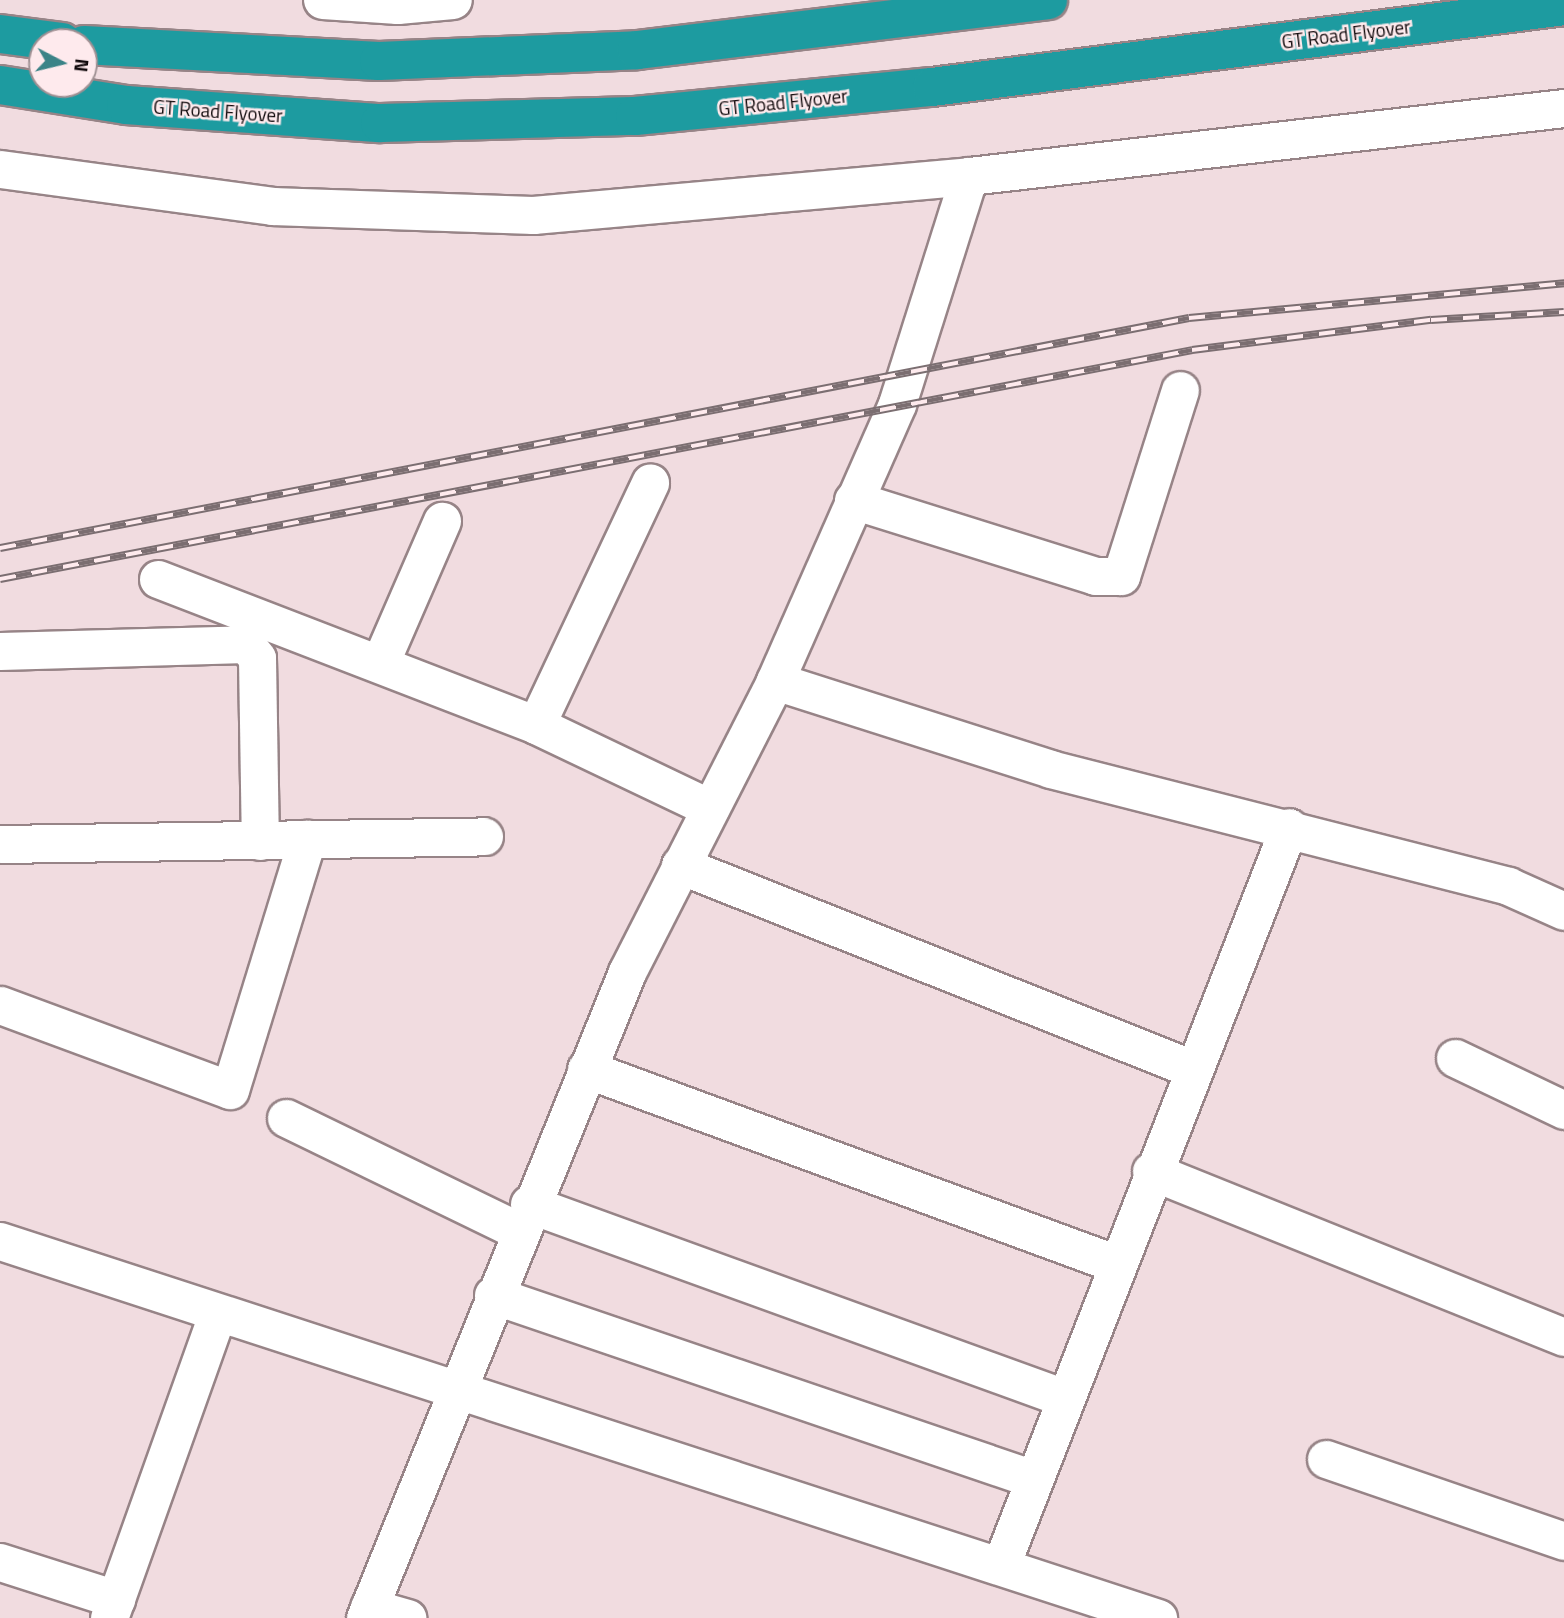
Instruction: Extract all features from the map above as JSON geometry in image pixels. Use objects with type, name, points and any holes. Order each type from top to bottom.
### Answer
[{"type":"highway","points":[[98,46],[380,61],[637,50],[1048,0]]},
{"type":"highway","name":"GT Road Flyover","points":[[0,85],[127,105],[380,123],[635,116],[932,87],[1564,6]]},
{"type":"highway","points":[[0,34],[28,38]]},
{"type":"street","points":[[323,0],[398,5],[453,0]]},
{"type":"street","points":[[0,169],[272,206],[533,215],[969,176],[1564,108]]},
{"type":"street","points":[[407,1618],[367,1612],[586,1069],[680,865],[775,681],[853,500],[930,316],[969,176]]},
{"type":"street","points":[[853,500],[1095,576],[1121,576],[1180,390]]},
{"type":"street","points":[[536,725],[650,483]]},
{"type":"street","points":[[381,661],[442,521]]},
{"type":"street","points":[[158,579],[381,661],[536,725],[710,808]]},
{"type":"street","points":[[0,651],[246,644],[257,658],[260,841]]},
{"type":"street","points":[[775,681],[1050,769],[1289,827],[1508,887],[1564,911]]},
{"type":"street","points":[[1000,1565],[1031,1478],[1190,1068],[1289,827]]},
{"type":"street","points":[[0,844],[484,836]]},
{"type":"street","points":[[0,1005],[230,1090],[307,839]]},
{"type":"street","points":[[680,865],[1190,1068]]},
{"type":"street","points":[[1455,1058],[1564,1110]]},
{"type":"street","points":[[586,1069],[1114,1263]]},
{"type":"street","points":[[286,1118],[524,1218],[1062,1397]]},
{"type":"street","points":[[1151,1171],[1564,1337]]},
{"type":"street","points":[[0,1241],[456,1393],[1000,1565],[1158,1618]]},
{"type":"street","points":[[493,1295],[1031,1478]]},
{"type":"street","points":[[0,1562],[112,1608],[218,1315]]},
{"type":"street","points":[[1326,1460],[1564,1541]]},
{"type":"railway","points":[[0,548],[1189,318],[1564,283]]},
{"type":"railway","points":[[0,579],[1192,350],[1431,320],[1564,312]]}]
